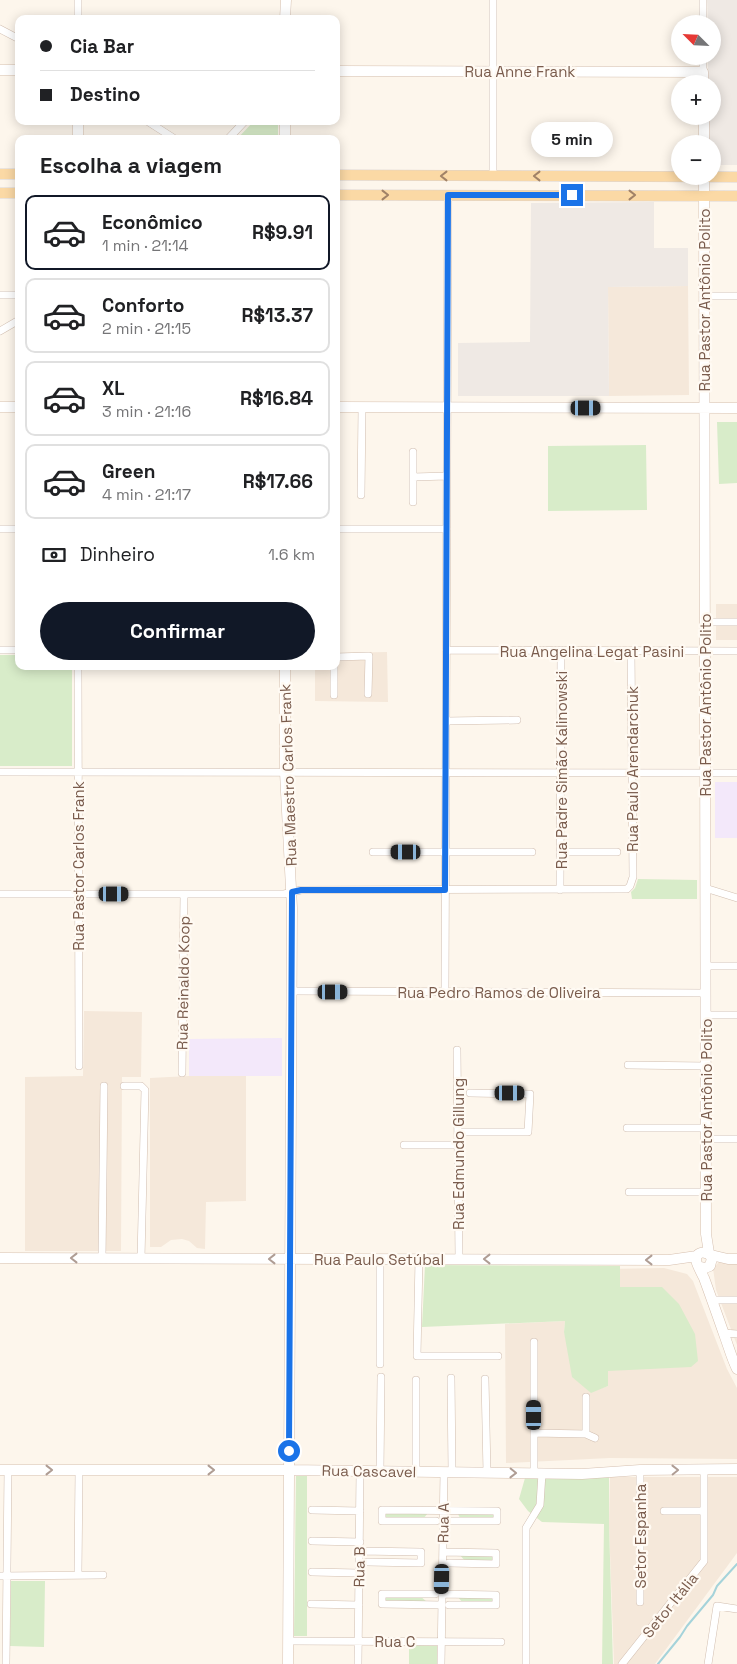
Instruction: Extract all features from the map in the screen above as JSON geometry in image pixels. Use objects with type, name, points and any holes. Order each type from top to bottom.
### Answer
[{"type":"main road","points":[[286,0],[286,15]]},
{"type":"main road","points":[[0,70],[15,70]]},
{"type":"main road","name":"Rua Anne Frank","points":[[340,71],[704,72]]},
{"type":"main road","points":[[0,174],[15,174]]},
{"type":"main road","points":[[340,175],[671,176]]},
{"type":"main road","points":[[721,177],[737,177]]},
{"type":"main road","name":"Rua Pastor Antônio Polito","points":[[704,185],[706,1259],[711,1300],[737,1369]]},
{"type":"main road","points":[[0,193],[15,193]]},
{"type":"main road","points":[[340,195],[737,196]]},
{"type":"main road","points":[[0,407],[15,407]]},
{"type":"main road","points":[[340,408],[737,408]]},
{"type":"main road","name":"Rua Maestro Carlos Frank","points":[[285,670],[285,772],[292,892],[288,1664]]},
{"type":"main road","name":"Rua Paulo Setúbal","points":[[0,1258],[732,1259]]},
{"type":"main road","name":"Rua Cascavel","points":[[4,1470],[289,1470],[582,1474],[640,1470],[737,1469]]},
{"type":"street","points":[[78,0],[78,15]]},
{"type":"street","points":[[492,176],[493,0]]},
{"type":"street","points":[[703,0],[703,15]]},
{"type":"street","points":[[0,30],[15,38]]},
{"type":"street","points":[[704,65],[704,72]]},
{"type":"street","points":[[153,125],[170,135]]},
{"type":"street","points":[[232,135],[241,125]]},
{"type":"street","points":[[445,992],[448,195]]},
{"type":"street","points":[[0,295],[15,295]]},
{"type":"street","points":[[704,296],[737,296]]},
{"type":"street","points":[[0,331],[15,322]]},
{"type":"street","points":[[361,495],[362,408]]},
{"type":"street","points":[[413,452],[414,502]]},
{"type":"street","points":[[413,476],[447,476]]},
{"type":"street","points":[[0,529],[15,529]]},
{"type":"street","points":[[340,529],[447,529]]},
{"type":"street","points":[[705,622],[737,622]]},
{"type":"street","points":[[0,650],[15,650]]},
{"type":"street","name":"Rua Angelina Legat Pasini","points":[[446,650],[737,651]]},
{"type":"street","name":"Rua Padre Simão Kalinowski","points":[[560,650],[560,890]]},
{"type":"street","name":"Rua Paulo Arendarchuk","points":[[560,890],[622,890],[630,886],[633,877],[631,651]]},
{"type":"street","points":[[340,657],[369,656],[368,694]]},
{"type":"street","name":"Rua Pastor Carlos Frank","points":[[78,670],[79,1066]]},
{"type":"street","points":[[334,670],[334,695]]},
{"type":"street","points":[[446,721],[517,720]]},
{"type":"street","points":[[0,772],[737,773]]},
{"type":"street","points":[[373,852],[532,852]]},
{"type":"street","points":[[560,852],[617,852]]},
{"type":"street","points":[[705,888],[737,898]]},
{"type":"street","points":[[0,894],[284,894],[301,890],[560,890]]},
{"type":"street","name":"Rua Reinaldo Koop","points":[[182,1072],[184,894]]},
{"type":"street","points":[[705,966],[737,966]]},
{"type":"street","name":"Rua Pedro Ramos de Oliveira","points":[[292,992],[705,993]]},
{"type":"street","points":[[706,1015],[737,1015]]},
{"type":"street","name":"Rua Edmundo Gillung","points":[[457,1050],[458,1259]]},
{"type":"street","points":[[628,1065],[706,1066]]},
{"type":"street","points":[[102,1258],[104,1086]]},
{"type":"street","points":[[124,1086],[141,1086],[145,1090],[141,1258]]},
{"type":"street","points":[[458,1132],[528,1132],[530,1094],[470,1093]]},
{"type":"street","points":[[627,1128],[706,1134],[737,1139]]},
{"type":"street","points":[[404,1145],[458,1146]]},
{"type":"street","points":[[629,1192],[706,1192]]},
{"type":"street","points":[[380,1259],[380,1364]]},
{"type":"street","points":[[419,1259],[416,1356],[498,1356]]},
{"type":"street","points":[[711,1300],[737,1300]]},
{"type":"street","points":[[724,1333],[737,1334]]},
{"type":"street","points":[[526,1664],[526,1528],[540,1505],[534,1433],[534,1342]]},
{"type":"street","points":[[380,1471],[382,1377]]},
{"type":"street","name":"Rua A","points":[[441,1664],[445,1605],[438,1594],[443,1552],[443,1511],[448,1472],[451,1378]]},
{"type":"street","points":[[486,1379],[487,1472]]},
{"type":"street","points":[[416,1380],[416,1472]]},
{"type":"street","points":[[586,1397],[586,1434]]},
{"type":"street","points":[[534,1433],[586,1434],[595,1438]]},
{"type":"street","name":"Setor Itália","points":[[622,1664],[702,1565],[704,1556],[704,1469]]},
{"type":"street","points":[[4,1470],[3,1576],[6,1664]]},
{"type":"street","points":[[78,1575],[79,1470]]},
{"type":"street","name":"Setor Espanha","points":[[640,1470],[640,1602]]},
{"type":"street","name":"Rua B","points":[[358,1664],[360,1471]]},
{"type":"street","points":[[312,1510],[360,1511]]},
{"type":"street","points":[[436,1521],[382,1521],[382,1510],[497,1511],[497,1521],[450,1521]]},
{"type":"street","points":[[425,1521],[433,1511]]},
{"type":"street","points":[[453,1511],[460,1521]]},
{"type":"street","points":[[664,1511],[704,1511]]},
{"type":"street","points":[[312,1541],[360,1542]]},
{"type":"street","points":[[360,1552],[421,1552],[421,1563],[367,1562]]},
{"type":"street","points":[[372,1552],[381,1562]]},
{"type":"street","points":[[443,1552],[496,1553],[496,1564],[450,1563]]},
{"type":"street","points":[[456,1552],[464,1564]]},
{"type":"street","points":[[312,1572],[359,1574]]},
{"type":"street","points":[[3,1576],[103,1575]]},
{"type":"street","points":[[382,1594],[421,1594],[496,1595],[496,1605],[382,1604],[382,1594]]},
{"type":"street","points":[[421,1594],[432,1604]]},
{"type":"street","points":[[453,1594],[462,1605]]},
{"type":"street","points":[[311,1604],[359,1605]]},
{"type":"street","points":[[708,1664],[717,1606],[737,1609]]},
{"type":"street","name":"Rua C","points":[[288,1641],[501,1642]]},
{"type":"shaded area","points":[[707,0],[737,0],[737,165],[721,165],[721,135],[708,135],[708,125],[721,125],[721,75],[708,75],[708,65],[721,65],[721,15],[708,15]]},
{"type":"shaded area","points":[[654,202],[654,248],[688,248],[688,286],[608,287],[609,396],[458,396],[458,343],[530,342],[531,203]]},
{"type":"shaded area","points":[[688,286],[689,395],[609,396],[608,287]]},
{"type":"shaded area","points":[[716,604],[737,604],[737,640],[716,640]]},
{"type":"shaded area","points":[[387,652],[388,702],[315,701],[315,670],[340,670],[340,653]]},
{"type":"shaded area","points":[[715,782],[737,782],[737,838],[715,838]]},
{"type":"shaded area","points":[[84,1011],[142,1012],[141,1077],[122,1077],[121,1251],[25,1251],[25,1077],[83,1076]]},
{"type":"shaded area","points":[[282,1038],[282,1076],[189,1076],[189,1039]]},
{"type":"shaded area","points":[[246,1076],[246,1201],[206,1202],[205,1249],[197,1248],[189,1241],[182,1239],[171,1240],[161,1247],[150,1247],[150,1078]]},
{"type":"shaded area","points":[[719,1262],[737,1263],[737,1345],[716,1290],[713,1268]]},
{"type":"shaded area","points":[[664,1268],[687,1274],[693,1281],[727,1369],[737,1388],[737,1459],[610,1458],[506,1463],[505,1324],[565,1321],[564,1332],[591,1392],[608,1386],[606,1269]]},
{"type":"shaded area","points":[[610,1477],[737,1477],[737,1553],[655,1664],[614,1664],[609,1524]]},
{"type":"green space","points":[[250,125],[278,125],[278,135],[241,135]]},
{"type":"green space","points":[[717,422],[737,422],[737,483],[719,484]]},
{"type":"green space","points":[[646,445],[647,510],[548,511],[548,446]]},
{"type":"green space","points":[[0,655],[15,655],[15,670],[72,670],[72,766],[0,766]]},
{"type":"green space","points":[[638,879],[697,880],[697,899],[632,899],[631,892],[635,888]]},
{"type":"green space","points":[[425,1265],[620,1266],[620,1287],[662,1287],[679,1304],[695,1334],[698,1361],[691,1367],[608,1371],[608,1386],[591,1393],[572,1377],[564,1332],[565,1321],[422,1327]]},
{"type":"green space","points":[[296,1476],[307,1476],[307,1636],[294,1636]]},
{"type":"green space","points":[[609,1477],[613,1664],[602,1664],[604,1524],[542,1522],[528,1511],[519,1499],[525,1478]]},
{"type":"green space","points":[[384,1513],[428,1513],[423,1519],[384,1519]]},
{"type":"green space","points":[[458,1514],[493,1514],[493,1518],[460,1518]]},
{"type":"green space","points":[[460,1555],[494,1555],[494,1561],[465,1561]]},
{"type":"green space","points":[[11,1581],[45,1581],[44,1647],[10,1646]]},
{"type":"green space","points":[[383,1595],[420,1596],[427,1602],[383,1602]]},
{"type":"green space","points":[[457,1596],[494,1597],[494,1603],[463,1603]]},
{"type":"green space","points":[[409,1645],[437,1646],[437,1664],[409,1664]]},
{"type":"waterway","points":[[658,1664],[713,1595],[717,1586],[737,1564]]},
{"type":"route","points":[[289,1451],[292,892],[301,890],[445,890],[448,195],[572,195]]}]
